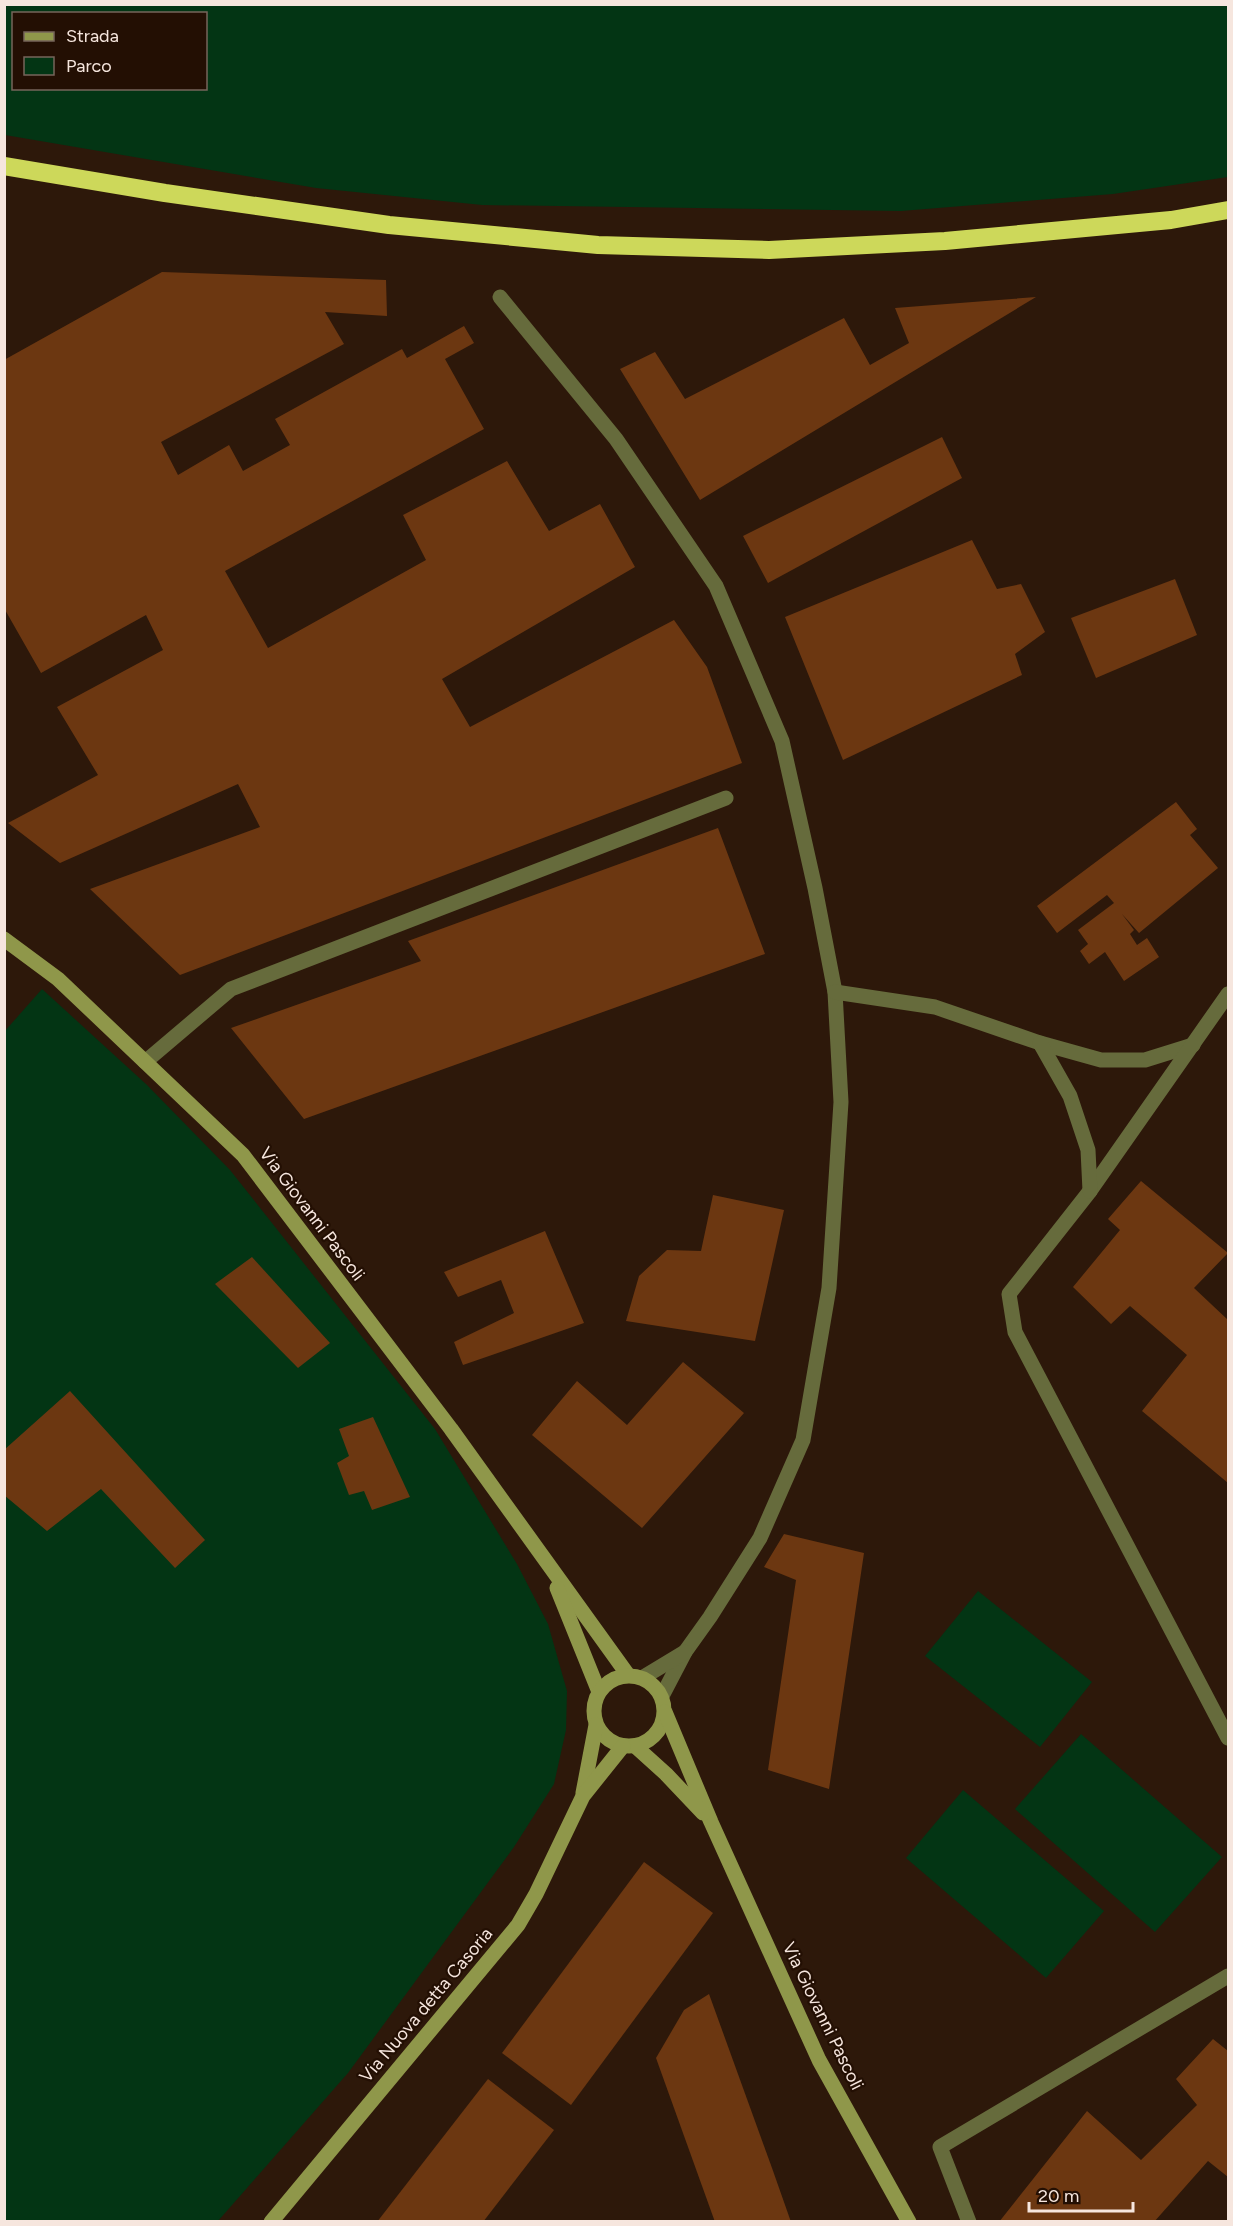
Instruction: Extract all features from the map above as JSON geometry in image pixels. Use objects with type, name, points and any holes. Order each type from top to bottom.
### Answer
[{"type":"highway","points":[[4,166],[165,193],[389,225],[598,245],[769,250],[945,241],[1171,220],[1228,210]]},
{"type":"street","points":[[500,297],[616,439],[716,586],[782,741],[815,888],[835,992],[841,1102],[829,1288],[803,1440],[760,1538],[685,1652],[662,1696]]},
{"type":"street","points":[[145,1062],[231,989],[726,798]]},
{"type":"street","name":"Via Giovanni Pascoli","points":[[4,939],[58,979],[243,1155],[635,1677]]},
{"type":"street","points":[[835,992],[935,1007],[1040,1043],[1101,1060],[1145,1060],[1193,1045]]},
{"type":"street","points":[[1228,994],[1090,1191],[1009,1294],[1015,1332],[1228,1738]]},
{"type":"street","points":[[1040,1043],[1070,1096],[1088,1150],[1090,1191]]},
{"type":"street","name":"Via Giovanni Pascoli","points":[[542,1556],[567,1609],[599,1692]]},
{"type":"street","points":[[635,1677],[652,1684],[662,1696],[665,1712],[661,1727],[652,1738],[629,1746],[615,1744],[603,1736],[596,1725],[593,1707],[599,1692],[609,1681],[635,1677],[685,1652]]},
{"type":"street","name":"Via Giovanni Pascoli","points":[[665,1712],[711,1822],[819,2060],[909,2222]]},
{"type":"street","name":"Via Nuova detta Casoria","points":[[271,2222],[518,1925],[536,1894],[583,1796],[596,1725]]},
{"type":"street","name":"Via Giovanni Pascoli","points":[[629,1746],[666,1774],[711,1822]]},
{"type":"street","name":"Via Nuova detta Casoria","points":[[583,1796],[629,1746]]},
{"type":"street","points":[[969,2222],[940,2147],[1228,1976]]},
{"type":"green space","points":[[4,5],[1228,5],[1228,177],[1113,194],[901,211],[482,205],[316,188],[5,135]]},
{"type":"green space","points":[[42,989],[147,1085],[230,1170],[435,1429],[517,1564],[548,1624],[567,1691],[566,1730],[554,1784],[514,1847],[348,2073],[218,2221],[5,2222],[4,1032]]},
{"type":"green space","points":[[978,1591],[1092,1682],[1040,1747],[925,1656]]},
{"type":"green space","points":[[1081,1734],[1222,1857],[1155,1932],[1015,1809]]},
{"type":"green space","points":[[963,1790],[1104,1911],[1046,1978],[906,1858]]},
{"type":"building","points":[[162,272],[386,280],[387,316],[325,312],[344,344],[161,442],[178,475],[229,445],[243,471],[290,445],[275,419],[402,349],[407,358],[464,326],[474,343],[445,359],[484,429],[225,571],[268,648],[426,560],[403,515],[507,461],[549,531],[600,504],[635,567],[442,679],[470,727],[674,620],[707,667],[742,763],[180,975],[90,889],[260,827],[238,784],[60,863],[8,823],[98,775],[57,707],[163,650],[146,615],[41,673],[4,608],[4,360]]},
{"type":"building","points":[[1036,297],[700,500],[620,369],[655,352],[685,399],[844,318],[870,365],[909,343],[895,308]]},
{"type":"building","points":[[942,437],[962,478],[768,583],[743,536]]},
{"type":"building","points":[[972,540],[997,589],[1021,584],[1045,632],[1015,654],[1022,675],[843,760],[785,617]]},
{"type":"building","points":[[1175,579],[1197,635],[1096,678],[1071,618]]},
{"type":"building","points":[[1176,802],[1197,829],[1190,835],[1218,868],[1139,933],[1122,914],[1134,930],[1130,934],[1137,945],[1147,938],[1159,957],[1124,981],[1105,952],[1089,964],[1080,951],[1088,944],[1078,930],[1114,903],[1107,895],[1057,933],[1037,906]]},
{"type":"building","points":[[718,828],[765,954],[304,1119],[231,1028],[421,961],[408,941]]},
{"type":"building","points":[[1141,1181],[1228,1253],[1194,1288],[1228,1320],[1228,1483],[1142,1411],[1187,1355],[1130,1306],[1111,1324],[1073,1287],[1120,1230],[1108,1219]]},
{"type":"building","points":[[713,1195],[784,1210],[755,1341],[626,1321],[639,1276],[667,1250],[701,1251]]},
{"type":"building","points":[[545,1231],[584,1323],[463,1365],[454,1342],[514,1313],[501,1280],[458,1297],[444,1272]]},
{"type":"building","points":[[252,1257],[330,1343],[298,1368],[215,1284]]},
{"type":"building","points":[[683,1362],[744,1413],[642,1528],[532,1435],[577,1381],[627,1425]]},
{"type":"building","points":[[70,1391],[205,1540],[175,1568],[101,1489],[47,1531],[4,1495],[4,1450]]},
{"type":"building","points":[[373,1417],[410,1497],[372,1510],[364,1491],[349,1495],[337,1463],[349,1456],[339,1429]]},
{"type":"building","points":[[784,1534],[864,1553],[829,1789],[768,1770],[796,1580],[764,1567]]},
{"type":"building","points":[[644,1862],[713,1913],[571,2105],[502,2053]]},
{"type":"building","points":[[709,1994],[791,2222],[715,2222],[656,2058],[684,2010]]},
{"type":"building","points":[[1213,2039],[1228,2051],[1228,2177],[1208,2161],[1154,2222],[999,2222],[1087,2111],[1141,2160],[1197,2105],[1176,2079]]},
{"type":"building","points":[[488,2079],[554,2130],[483,2222],[377,2222]]}]
